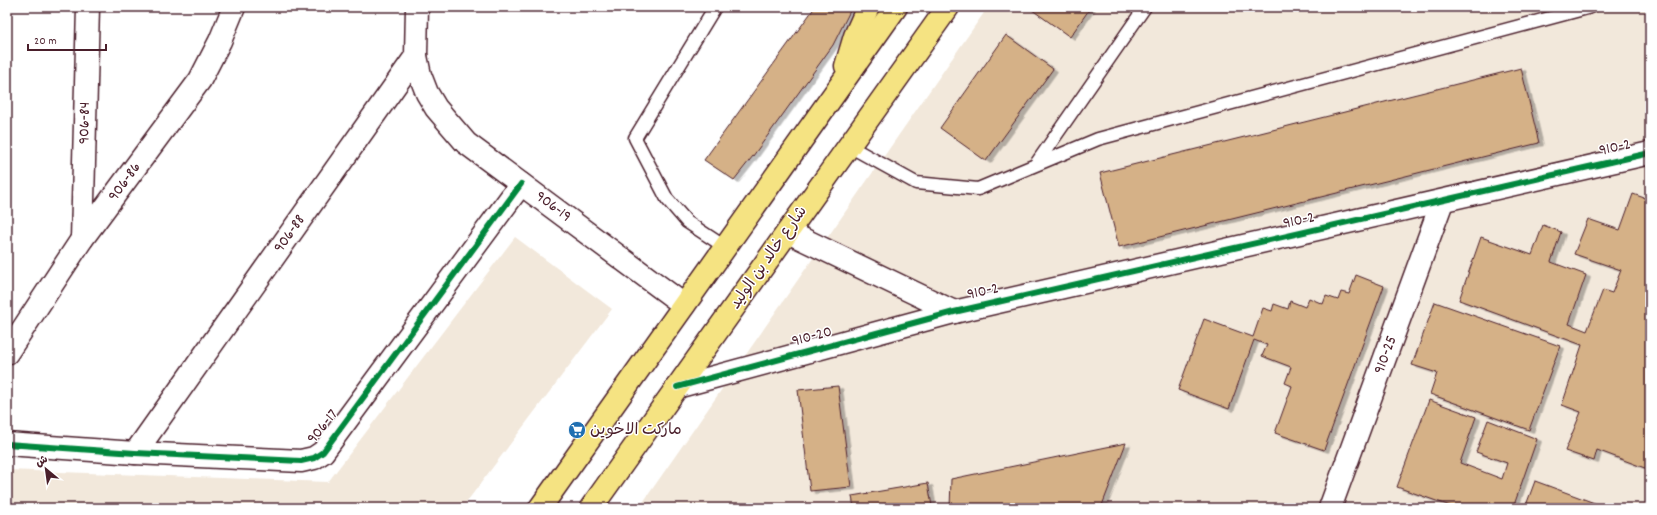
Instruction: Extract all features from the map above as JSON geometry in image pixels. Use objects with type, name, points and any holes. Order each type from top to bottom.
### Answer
[{"type":"main road","points":[[841,83],[856,36],[868,7]]},
{"type":"main road","points":[[540,508],[896,7]]},
{"type":"main road","name":"شارع خالد بن الوليد","points":[[590,508],[948,7]]},
{"type":"street","name":"906-84","points":[[82,239],[88,7]]},
{"type":"street","name":"906-86","points":[[7,353],[82,239],[200,80],[220,41],[234,7]]},
{"type":"street","points":[[416,56],[417,7]]},
{"type":"street","name":"906-19","points":[[416,56],[426,93],[436,108],[466,143],[684,305]]},
{"type":"street","name":"906-88","points":[[135,453],[416,56]]},
{"type":"street","name":"910-2","points":[[954,312],[1650,154]]},
{"type":"street","name":"906-17","points":[[7,444],[135,453],[301,461],[314,458],[323,452],[521,184]]},
{"type":"street","name":"910-25","points":[[1330,508],[1442,202]]},
{"type":"street","points":[[788,232],[954,312]]},
{"type":"street","name":"910-20","points":[[677,387],[954,312]]},
{"type":"lane","points":[[715,7],[635,138],[667,199],[687,222],[725,247]]},
{"type":"lane","points":[[1036,164],[1145,7]]},
{"type":"lane","points":[[849,146],[916,183],[978,189],[1098,139],[1591,7]]},
{"type":"shaded area","points":[[988,7],[1650,7],[1650,508],[639,508]]},
{"type":"shaded area","points":[[515,237],[612,309],[462,508],[7,508],[7,470],[328,482]]},
{"type":"building","points":[[815,7],[852,7],[833,45],[734,180],[704,160]]},
{"type":"building","points":[[1028,7],[1091,7],[1070,37]]},
{"type":"building","points":[[1006,35],[1053,69],[986,161],[940,128]]},
{"type":"building","points":[[1521,68],[1539,143],[1119,247],[1100,173]]},
{"type":"building","points":[[1633,194],[1650,200],[1650,470],[1597,450],[1594,461],[1565,451],[1581,412],[1562,405],[1582,345],[1459,300],[1481,237],[1532,255],[1543,225],[1561,232],[1551,262],[1586,275],[1569,324],[1587,331],[1603,290],[1612,293],[1621,270],[1574,254],[1588,219],[1620,230]]},
{"type":"building","points":[[1356,275],[1384,286],[1324,450],[1275,433],[1292,386],[1285,383],[1291,367],[1262,356],[1267,345],[1254,340],[1229,409],[1178,390],[1204,319],[1253,337],[1263,308],[1272,311],[1274,304],[1288,309],[1290,301],[1305,307],[1309,298],[1323,304],[1326,296],[1338,300],[1341,292],[1349,294]]},
{"type":"building","points":[[1435,302],[1560,346],[1529,430],[1430,394],[1437,373],[1412,365]]},
{"type":"building","points":[[838,386],[851,487],[810,491],[798,390]]},
{"type":"building","points":[[1429,400],[1476,417],[1460,463],[1502,479],[1507,463],[1476,452],[1488,420],[1537,439],[1513,508],[1456,508],[1397,487]]},
{"type":"building","points":[[1126,443],[1101,508],[950,508],[951,479]]},
{"type":"building","points":[[1535,481],[1608,508],[1525,508]]},
{"type":"building","points":[[928,483],[932,506],[922,508],[854,508],[852,496]]},
{"type":"cycle path","points":[[677,387],[954,312],[1650,153]]},
{"type":"cycle path","points":[[7,444],[135,453],[301,461],[314,458],[323,452],[521,184]]},
{"type":"place","name":"ماركت الاخوين","points":[[577,430]]}]
